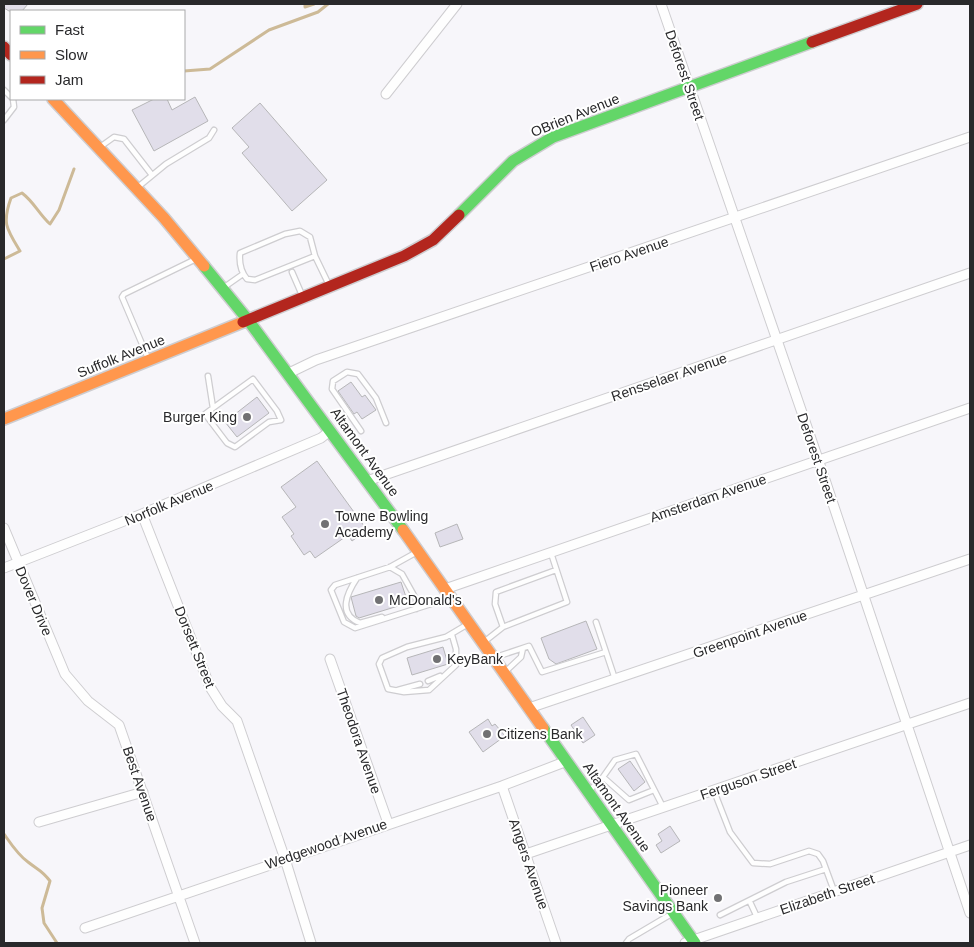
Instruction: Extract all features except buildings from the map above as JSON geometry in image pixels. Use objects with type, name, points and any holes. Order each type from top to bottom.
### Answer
[{"type":"main road","name":"OBrien Avenue","points":[[248,320],[329,285],[404,256],[433,240],[457,219],[513,161],[553,137],[917,4]]},
{"type":"main road","name":"Altamont Avenue","points":[[54,100],[137,188],[248,320],[470,623],[674,913],[691,942]]},
{"type":"main road","name":"Suffolk Avenue","points":[[4,419],[248,320]]},
{"type":"street","points":[[386,94],[457,4]]},
{"type":"street","name":"Deforest Street","points":[[661,4],[818,459],[970,913]]},
{"type":"street","name":"Fiero Avenue","points":[[288,374],[316,360],[970,137]]},
{"type":"street","name":"Rensselaer Avenue","points":[[367,480],[970,273]]},
{"type":"street","name":"Amsterdam Avenue","points":[[448,593],[550,552],[970,408]]},
{"type":"street","name":"Norfolk Avenue","points":[[4,568],[142,514],[321,438],[330,430]]},
{"type":"street","name":"Dorsett Street","points":[[142,514],[210,687],[222,706],[237,721],[285,858],[311,943]]},
{"type":"street","name":"Dover Drive","points":[[4,528],[17,563],[53,645]]},
{"type":"street","name":"Greenpoint Avenue","points":[[529,708],[970,559]]},
{"type":"street","name":"Best Avenue","points":[[53,645],[65,674],[88,701],[119,725],[195,943]]},
{"type":"street","name":"Theodora Avenue","points":[[330,659],[388,823]]},
{"type":"street","name":"Ferguson Street","points":[[526,854],[970,703]]},
{"type":"street","name":"Wedgewood Avenue","points":[[85,928],[285,858],[502,786],[567,761]]},
{"type":"street","name":"Angers Avenue","points":[[502,786],[556,943]]},
{"type":"street","points":[[39,822],[143,792]]},
{"type":"street","name":"Elizabeth Street","points":[[691,942],[757,917],[970,845]]},
{"type":"lane","points":[[4,120],[14,107],[12,100]]},
{"type":"lane","points":[[137,188],[152,175],[209,138],[214,130]]},
{"type":"lane","points":[[99,148],[119,136],[124,139],[152,175]]},
{"type":"lane","points":[[315,256],[255,280],[247,279],[243,274],[240,253],[285,234],[300,231],[306,233],[310,237],[315,256],[329,285]]},
{"type":"lane","points":[[149,361],[122,297],[124,294],[197,258]]},
{"type":"lane","points":[[292,272],[303,297]]},
{"type":"lane","points":[[222,288],[243,274]]},
{"type":"lane","points":[[361,430],[332,389],[332,381],[347,372],[358,374],[376,398],[386,423]]},
{"type":"lane","points":[[208,376],[213,408]]},
{"type":"lane","points":[[253,379],[281,420],[269,422],[235,447],[227,443],[206,414],[213,408],[253,379]]},
{"type":"lane","points":[[418,551],[390,568],[335,585],[331,590],[344,622],[355,628],[418,610],[448,593]]},
{"type":"lane","points":[[483,643],[503,627],[564,605],[567,602],[550,552]]},
{"type":"lane","points":[[390,568],[402,574],[416,599],[418,610]]},
{"type":"lane","points":[[503,627],[495,604],[496,592],[556,570]]},
{"type":"lane","points":[[357,578],[349,591],[345,603],[352,620],[360,623],[411,609],[418,610]]},
{"type":"lane","points":[[596,622],[615,679]]},
{"type":"lane","points":[[452,635],[458,660],[456,665],[444,674],[429,690],[420,692],[388,689],[379,664],[382,658],[407,647],[452,635],[470,623]]},
{"type":"lane","points":[[494,658],[529,646],[542,672],[606,652]]},
{"type":"lane","points":[[504,673],[521,656],[523,648]]},
{"type":"lane","points":[[428,681],[444,674]]},
{"type":"lane","points":[[397,691],[420,684]]},
{"type":"lane","points":[[589,791],[604,777],[615,760],[636,754],[664,808]]},
{"type":"lane","points":[[604,777],[629,800],[654,790]]},
{"type":"lane","points":[[714,791],[732,836],[753,863],[770,864],[809,851],[818,854],[823,861],[834,891]]},
{"type":"lane","points":[[720,915],[750,902],[786,882],[826,869]]},
{"type":"lane","points":[[750,902],[757,917]]},
{"type":"lane","points":[[627,941],[674,913]]},
{"type":"waterway","points":[[305,4],[305,7],[314,4]]},
{"type":"waterway","points":[[185,71],[210,69],[269,30],[318,12],[328,4]]},
{"type":"waterway","points":[[4,259],[20,251],[11,237],[6,220],[11,198],[22,193],[50,224],[59,210],[74,169]]},
{"type":"waterway","points":[[4,834],[21,856],[42,872],[50,881],[42,908],[44,923],[57,943]]},
{"type":"traffic: fast","points":[[459,215],[513,161],[553,137],[812,42]]},
{"type":"traffic: fast","points":[[204,266],[248,320],[403,530]]},
{"type":"traffic: fast","points":[[543,728],[695,943]]},
{"type":"traffic: slow","points":[[54,100],[164,218],[204,266]]},
{"type":"traffic: slow","points":[[4,419],[243,322]]},
{"type":"traffic: slow","points":[[403,530],[543,728]]},
{"type":"traffic: jam","points":[[812,42],[917,4]]},
{"type":"traffic: jam","points":[[4,47],[10,54]]},
{"type":"traffic: jam","points":[[243,322],[404,256],[433,240],[459,215]]},
{"type":"place","name":"Burger King","points":[[247,417]]},
{"type":"place","name":"Towne Bowling Academy","points":[[325,524]]},
{"type":"place","name":"McDonald's","points":[[379,600]]},
{"type":"place","name":"KeyBank","points":[[437,659]]},
{"type":"place","name":"Citizens Bank","points":[[487,734]]},
{"type":"place","name":"Pioneer Savings Bank","points":[[718,898]]}]
